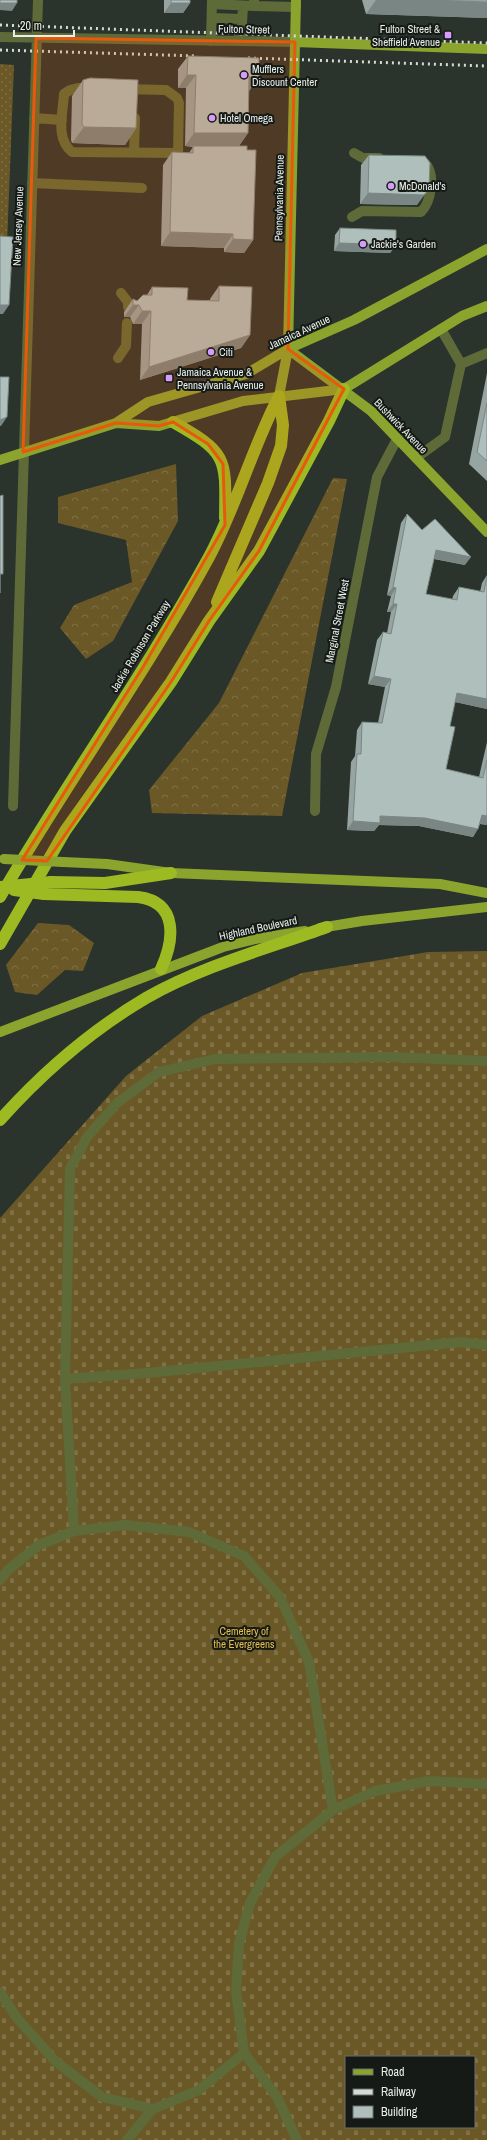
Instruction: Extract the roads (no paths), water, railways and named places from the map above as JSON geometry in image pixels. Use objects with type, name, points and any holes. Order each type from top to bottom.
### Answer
[{"type":"highway","points":[[0,944],[65,831],[171,682],[209,622],[259,551],[329,421],[344,389]]},
{"type":"highway","points":[[209,622],[278,456],[281,446],[283,425],[279,396]]},
{"type":"highway","name":"Jackie Robinson Parkway","points":[[0,897],[147,661],[208,557],[225,525],[260,435],[279,396]]},
{"type":"highway","points":[[173,422],[202,439],[218,456],[225,472],[225,525]]},
{"type":"highway","points":[[0,888],[52,882],[105,883],[171,873]]},
{"type":"highway","points":[[0,888],[44,894],[145,898],[151,900],[168,918],[171,937],[170,946],[161,969]]},
{"type":"highway","points":[[0,1120],[54,1065],[102,1028],[146,998],[211,969],[327,927]]},
{"type":"main road","name":"Pennsylvania Avenue","points":[[279,396],[288,349],[296,4]]},
{"type":"main road","name":"Fulton Street","points":[[295,42],[487,49]]},
{"type":"main road","name":"Jamaica Avenue","points":[[0,460],[116,423],[148,402],[246,374],[288,349],[354,320],[487,249]]},
{"type":"main road","name":"Jamaica Avenue","points":[[116,423],[159,426],[243,401],[344,389],[462,316],[487,306]]},
{"type":"main road","name":"Bushwick Avenue","points":[[288,349],[344,389],[371,411],[487,532]]},
{"type":"main road","points":[[0,859],[107,864],[171,873],[440,884],[487,893]]},
{"type":"main road","name":"Highland Boulevard","points":[[5,1030],[161,969],[223,947],[255,939],[362,921],[487,907]]},
{"type":"street","name":"New Jersey Avenue","points":[[12,806],[38,0]]},
{"type":"street","points":[[211,41],[212,2],[243,6],[254,3],[296,4]]},
{"type":"street","points":[[241,41],[243,6]]},
{"type":"street","points":[[212,18],[242,19]]},
{"type":"street","name":"Fulton Street","points":[[0,37],[295,42]]},
{"type":"street","points":[[70,90],[134,102],[166,90],[177,98],[180,103],[181,153],[72,152],[65,146],[61,137],[62,120],[67,109],[64,94],[70,90]]},
{"type":"street","points":[[134,102],[134,152]]},
{"type":"street","points":[[34,118],[62,120]]},
{"type":"street","points":[[354,153],[363,158],[393,158]]},
{"type":"street","points":[[352,218],[362,211],[421,212],[427,206],[431,186],[428,166],[422,159],[415,159]]},
{"type":"street","points":[[32,182],[142,188]]},
{"type":"street","points":[[121,293],[128,302],[128,307]]},
{"type":"street","points":[[118,358],[126,346],[127,323]]},
{"type":"street","points":[[416,458],[445,437],[461,364],[441,330]]},
{"type":"street","points":[[461,364],[487,353]]},
{"type":"street","name":"Marginal Street West","points":[[315,811],[316,754],[336,688],[377,477],[397,439]]},
{"type":"street","points":[[74,1531],[65,1379],[70,1169],[87,1137],[117,1103],[159,1072],[215,1059],[391,1058],[487,1061]]},
{"type":"street","points":[[65,1379],[147,1373],[461,1342],[487,1345]]},
{"type":"street","points":[[0,1580],[8,1570],[39,1545],[74,1531],[125,1525],[189,1532],[244,1556],[280,1597],[309,1662],[333,1810]]},
{"type":"street","points":[[297,2140],[277,2097],[244,2053],[236,1990],[239,1944],[250,1903],[275,1857],[333,1810],[375,1791],[429,1781],[487,1784]]},
{"type":"street","points":[[0,1992],[17,2018],[55,2061],[102,2097],[153,2109]]},
{"type":"street","points":[[128,2140],[153,2109],[198,2090],[244,2053]]},
{"type":"railway","points":[[0,25],[487,43]]},
{"type":"railway","points":[[0,50],[198,56]]},
{"type":"railway","points":[[248,58],[487,66]]},
{"type":"place","name":"Fulton Street & Sheffield Avenue","points":[[448,35]]},
{"type":"place","name":"Mufflers Discount Center","points":[[244,75]]},
{"type":"place","name":"Hotel Omega","points":[[212,118]]},
{"type":"place","name":"McDonald's","points":[[391,186]]},
{"type":"place","name":"Jackie's Garden","points":[[363,244]]},
{"type":"place","name":"Citi","points":[[211,352]]},
{"type":"place","name":"Jamaica Avenue & Pennsylvania Avenue","points":[[169,378]]},
{"type":"park label","name":"Cemetery of the Evergreens","points":[[244,1637]]}]
